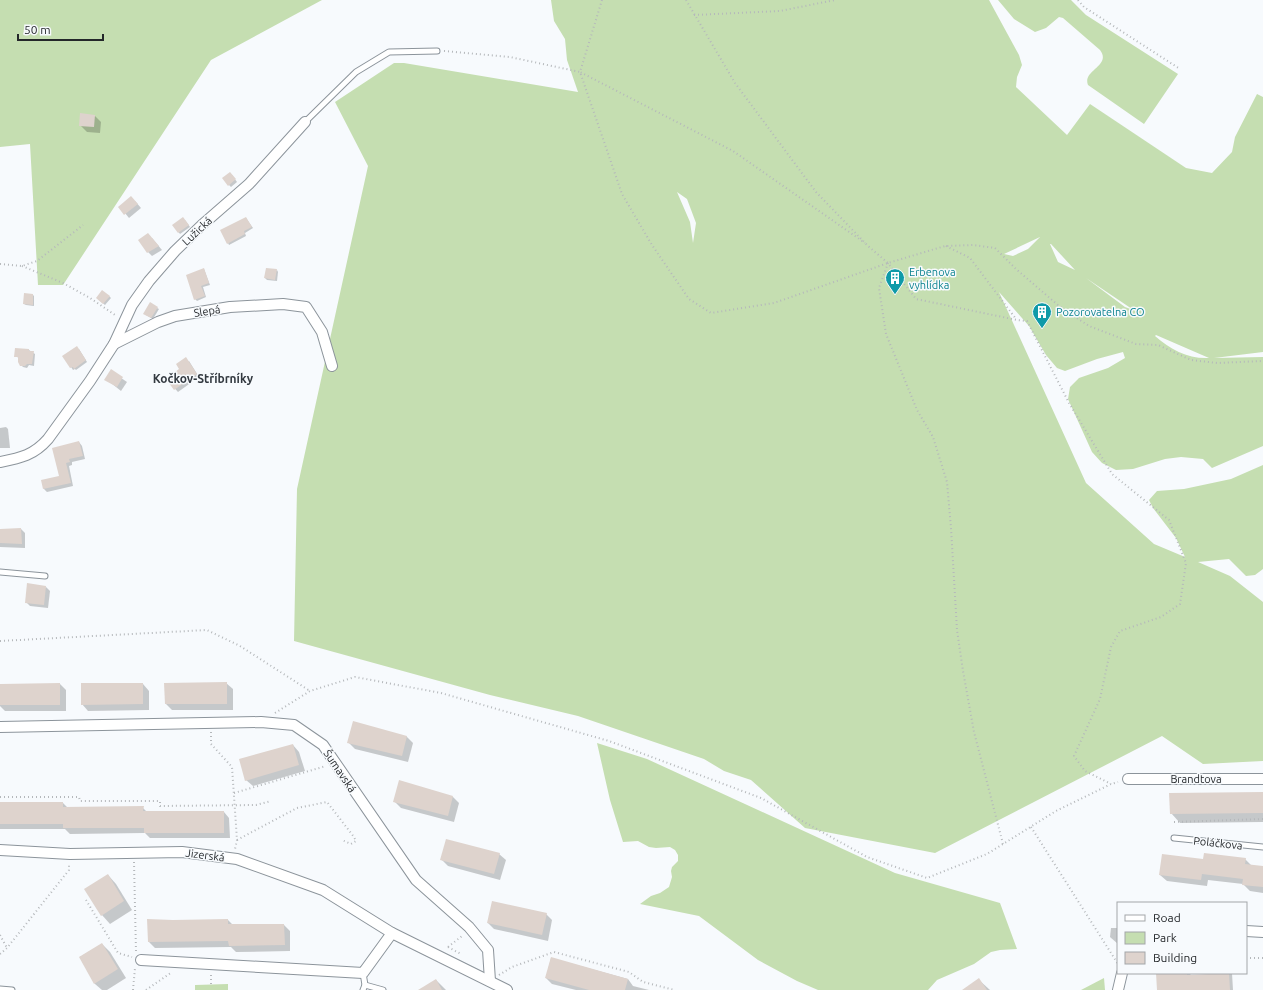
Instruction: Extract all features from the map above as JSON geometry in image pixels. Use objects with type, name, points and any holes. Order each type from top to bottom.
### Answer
[{"type":"street","name":"Lužická","points":[[0,462],[29,454],[43,445],[61,422],[114,344],[132,305],[175,251],[249,184],[305,122]]},
{"type":"street","name":"Slepá","points":[[114,344],[158,322],[175,316],[230,307],[283,304],[306,307],[322,332],[332,366]]},
{"type":"street","name":"Šumavská","points":[[0,727],[261,722],[294,725],[323,745],[416,880],[471,929],[488,950],[490,981]]},
{"type":"street","name":"Brandtova","points":[[1128,779],[1263,779]]},
{"type":"street","name":"Jizerská","points":[[0,850],[70,854],[182,852],[233,858],[323,890],[392,933],[507,990]]},
{"type":"street","points":[[1247,931],[1263,932]]},
{"type":"street","points":[[139,959],[363,973],[392,933]]},
{"type":"street","points":[[1118,990],[1122,974]]},
{"type":"lane","name":"Lužická","points":[[305,122],[356,72],[389,52],[437,50]]},
{"type":"lane","points":[[0,572],[45,576]]},
{"type":"lane","name":"Poláčkova","points":[[1174,838],[1263,848]]},
{"type":"lane","points":[[363,973],[364,987],[383,990]]},
{"type":"lane","points":[[0,989],[12,990]]},
{"type":"path","points":[[602,0],[580,72],[622,194],[652,245],[689,299],[711,313],[774,304],[888,263],[944,246],[973,245],[994,248],[1016,270],[1060,306],[1089,326],[1136,344],[1158,345],[1191,360],[1217,363],[1263,361]]},
{"type":"path","points":[[686,0],[735,83],[811,186],[868,246]]},
{"type":"path","points":[[694,15],[780,11],[835,0]]},
{"type":"path","points":[[1078,0],[1084,7],[1180,69]]},
{"type":"path","points":[[261,722],[310,691],[355,677],[441,693],[609,741],[761,798],[867,857],[927,878],[987,854],[1056,811],[1111,784],[1085,771],[1074,756],[1100,700],[1111,647],[1120,631],[1161,618],[1180,604],[1186,563],[1169,520],[1112,474],[1069,403],[1027,321],[916,299],[888,263],[868,246],[733,151],[580,72],[510,57],[437,50]]},
{"type":"path","points":[[22,266],[36,261],[83,225]]},
{"type":"path","points":[[944,246],[970,258],[1017,320]]},
{"type":"path","points":[[888,263],[879,288],[886,334],[917,410],[933,437],[947,482],[952,528],[957,630],[963,671],[974,732],[1003,844]]},
{"type":"path","points":[[0,264],[22,266],[63,283],[90,298],[125,321]]},
{"type":"path","points":[[0,641],[207,630],[240,646],[310,691]]},
{"type":"path","points":[[211,723],[211,744],[232,767],[236,840],[233,858]]},
{"type":"path","points":[[234,793],[335,763]]},
{"type":"path","points":[[0,798],[79,797],[80,801],[160,801],[160,806],[256,805],[271,801]]},
{"type":"path","points":[[236,840],[297,808],[327,802],[354,837],[356,842],[351,844],[342,840]]},
{"type":"path","points":[[1174,822],[1263,819]]},
{"type":"path","points":[[1031,827],[1117,963]]},
{"type":"path","points":[[132,990],[139,959],[134,853]]},
{"type":"path","points":[[0,954],[7,948],[69,870],[70,858]]},
{"type":"path","points":[[86,900],[118,953],[139,959]]},
{"type":"path","points":[[438,955],[471,929]]},
{"type":"path","points":[[0,935],[7,948]]},
{"type":"path","points":[[490,981],[512,967],[554,952],[629,972],[643,982],[674,990]]},
{"type":"path","points":[[1247,958],[1263,958]]},
{"type":"path","points":[[146,990],[185,962]]},
{"type":"green space","points":[[0,0],[322,0],[211,60],[63,285],[38,285],[30,144],[0,147]]},
{"type":"green space","points":[[551,0],[989,0],[1019,55],[1022,65],[1017,77],[1016,87],[1067,135],[1090,104],[1186,168],[1212,173],[1232,152],[1235,137],[1257,94],[1263,97],[1263,352],[1214,358],[1263,357],[1263,446],[1212,468],[1203,459],[1181,457],[1165,459],[1133,469],[1116,470],[1102,463],[1092,452],[1068,399],[1070,387],[1079,378],[1108,368],[1125,358],[1123,352],[1097,359],[1065,371],[1057,368],[1046,355],[1029,326],[999,292],[1086,483],[1154,544],[1185,557],[1176,538],[1153,508],[1149,500],[1157,491],[1184,489],[1231,479],[1263,465],[1263,569],[1255,575],[1246,576],[1229,559],[1198,562],[1230,576],[1263,602],[1263,761],[1203,764],[1162,736],[935,853],[805,828],[751,780],[724,771],[704,759],[578,716],[490,695],[294,641],[297,489],[368,166],[335,102],[394,63],[404,63],[578,92],[567,60],[565,39],[554,21]],"holes":[[[677,192],[687,199],[696,223],[693,243],[690,222]],[[1040,237],[1028,249],[1013,256],[1004,254]],[[1050,244],[1051,244],[1075,270],[1058,262]],[[1086,278],[1134,310],[1125,307]],[[1156,335],[1209,358],[1194,357],[1180,353],[1155,336]]]},
{"type":"green space","points":[[998,0],[1071,0],[1086,15],[1178,74],[1144,124],[1088,85],[1087,80],[1089,75],[1100,64],[1103,55],[1100,50],[1063,18],[1059,17],[1046,28],[1035,32],[1014,19]]},
{"type":"green space","points":[[597,743],[647,759],[895,873],[1000,903],[1017,949],[991,952],[974,964],[937,980],[928,990],[818,990],[797,981],[758,960],[699,916],[640,904],[651,896],[660,893],[669,887],[672,877],[672,867],[678,861],[678,855],[675,850],[670,847],[649,847],[638,841],[623,842],[610,800]]},
{"type":"green space","points":[[1104,978],[1105,990],[1081,990]]},
{"type":"green space","points":[[228,984],[228,990],[195,990],[195,985]]},
{"type":"building","points":[[80,113],[95,115],[94,127],[79,126]]},
{"type":"building","points":[[230,172],[236,179],[228,186],[222,178]]},
{"type":"building","points":[[131,196],[138,204],[124,215],[118,207]]},
{"type":"building","points":[[183,217],[189,225],[178,233],[172,225]]},
{"type":"building","points":[[246,217],[252,227],[244,231],[245,234],[227,244],[220,230]]},
{"type":"building","points":[[148,233],[159,246],[147,253],[138,240]]},
{"type":"building","points":[[204,268],[209,283],[201,286],[205,296],[194,300],[186,275]]},
{"type":"building","points":[[266,268],[277,269],[275,280],[264,278]]},
{"type":"building","points":[[102,290],[110,296],[103,304],[96,298]]},
{"type":"building","points":[[24,293],[33,294],[33,305],[23,304]]},
{"type":"building","points":[[150,302],[158,307],[151,318],[143,314]]},
{"type":"building","points":[[77,346],[86,360],[74,369],[73,367],[70,368],[62,356]]},
{"type":"building","points":[[15,348],[34,351],[32,364],[20,366],[18,357],[14,357]]},
{"type":"building","points":[[186,357],[197,374],[174,390],[166,379],[179,369],[176,364]]},
{"type":"building","points":[[111,369],[123,377],[117,387],[104,380]]},
{"type":"building","points":[[79,441],[83,456],[69,459],[70,462],[66,463],[71,483],[43,489],[41,480],[59,476],[52,448]]},
{"type":"building","points":[[21,528],[22,544],[0,543],[0,529]]},
{"type":"building","points":[[27,583],[46,586],[44,605],[25,603]]},
{"type":"building","points":[[227,682],[227,704],[165,704],[164,683]]},
{"type":"building","points":[[60,683],[60,705],[0,705],[0,684]]},
{"type":"building","points":[[81,683],[143,683],[143,704],[81,705]]},
{"type":"building","points":[[353,721],[407,736],[402,756],[347,743]]},
{"type":"building","points":[[293,744],[299,765],[245,781],[239,759]]},
{"type":"building","points":[[399,780],[453,796],[448,816],[393,802]]},
{"type":"building","points":[[1263,792],[1263,813],[1170,814],[1169,793]]},
{"type":"building","points":[[0,802],[63,802],[63,807],[144,806],[143,811],[224,811],[224,833],[144,833],[144,828],[63,828],[63,824],[0,824]]},
{"type":"building","points":[[446,839],[500,853],[494,874],[440,860]]},
{"type":"building","points":[[1204,853],[1246,858],[1245,864],[1263,866],[1263,887],[1242,885],[1243,879],[1202,874],[1201,880],[1159,875],[1162,854],[1203,859]]},
{"type":"building","points":[[108,874],[124,901],[101,916],[84,889]]},
{"type":"building","points":[[492,901],[547,913],[542,935],[487,923]]},
{"type":"building","points":[[147,919],[228,919],[228,924],[284,924],[285,945],[229,946],[228,941],[148,942]]},
{"type":"building","points":[[102,943],[118,969],[94,984],[79,957]]},
{"type":"building","points":[[551,957],[628,979],[625,990],[589,990],[545,978]]},
{"type":"building","points":[[1156,974],[1229,974],[1230,990],[1157,990]]},
{"type":"building","points":[[979,978],[987,990],[962,990]]},
{"type":"building","points":[[436,979],[442,990],[418,990]]},
{"type":"place","name":"Erbenova vyhlídka","points":[[895,295]]},
{"type":"place","name":"Pozorovatelna CO","points":[[1042,329]]},
{"type":"district","name":"Kočkov-Stříbrníky","points":[[203,379]]}]
